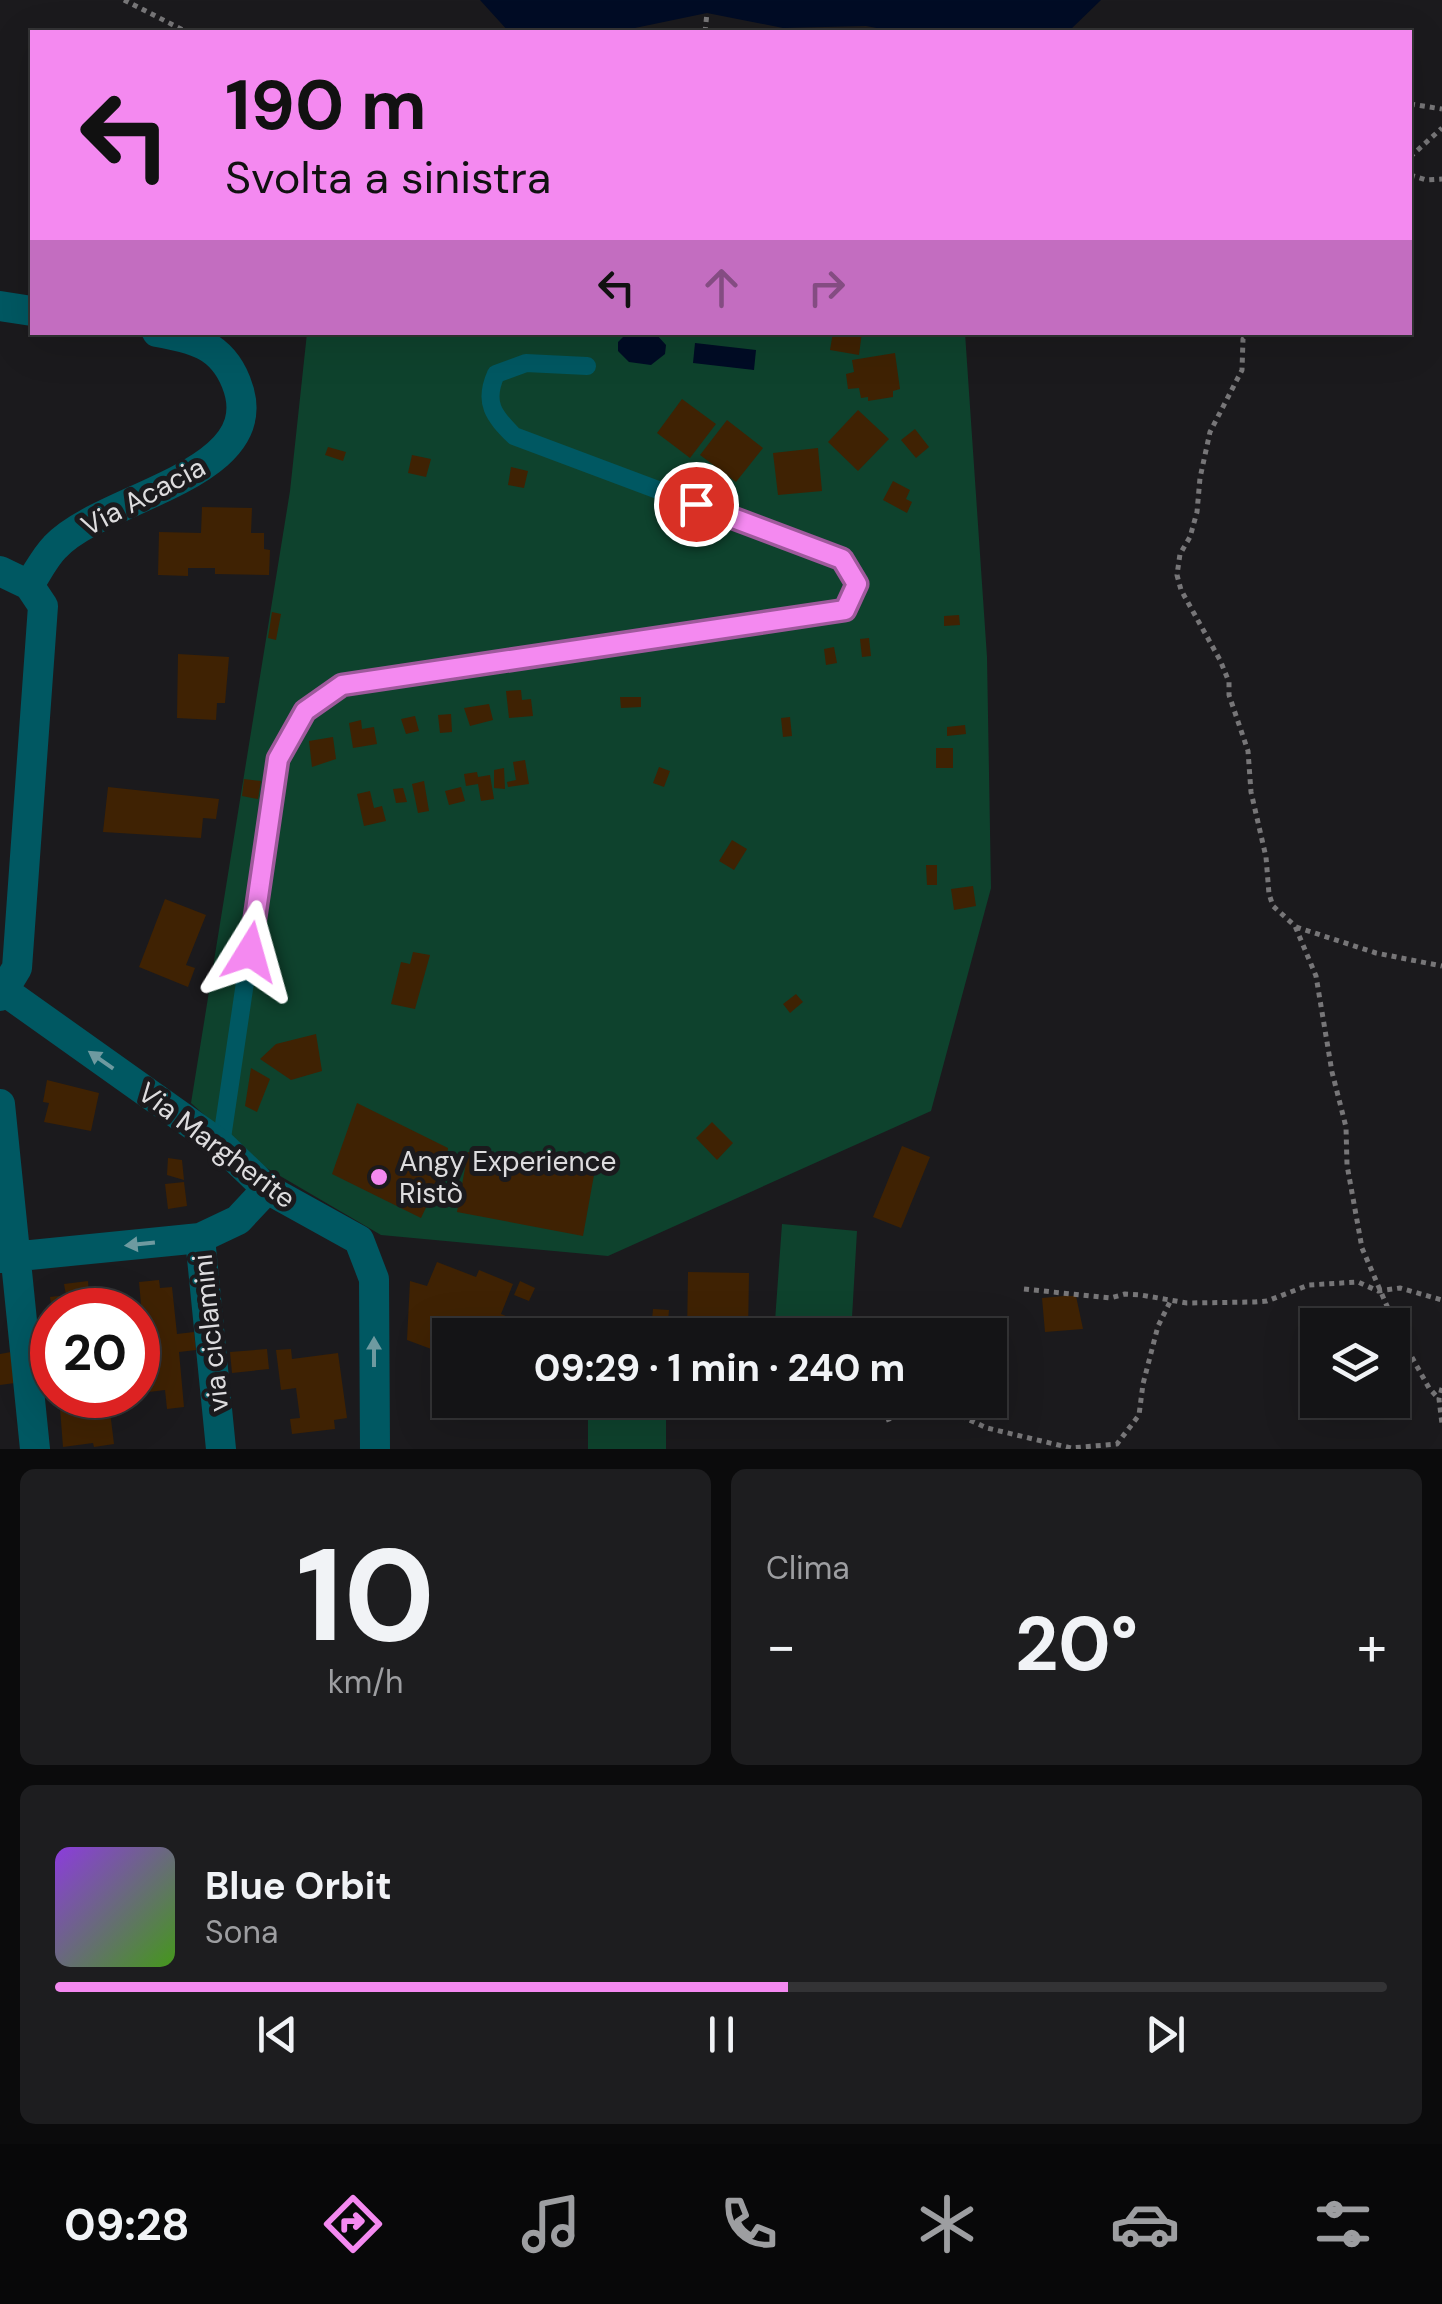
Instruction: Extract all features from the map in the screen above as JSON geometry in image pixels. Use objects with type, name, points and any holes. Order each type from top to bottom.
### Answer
[{"type":"street","points":[[0,306],[30,311]]},
{"type":"street","name":"Via Acacia","points":[[29,585],[55,546],[102,514],[208,465],[237,435],[243,400],[228,362],[196,340],[172,335]]},
{"type":"street","points":[[0,571],[29,585],[42,606],[17,968],[2,993]]},
{"type":"street","name":"Via Margherite","points":[[2,993],[221,1145],[267,1188],[359,1240],[374,1279],[375,1449]]},
{"type":"street","points":[[0,1104],[8,1257],[35,1449]]},
{"type":"street","points":[[200,1238],[238,1220],[267,1188]]},
{"type":"street","name":"via ciclamini","points":[[8,1257],[200,1238],[221,1449]]},
{"type":"lane","points":[[221,1145],[278,759],[305,711],[342,685],[845,610],[857,584],[842,559],[514,436],[496,417],[489,390],[496,374],[526,362],[587,366]]},
{"type":"path","points":[[124,0],[182,30]]},
{"type":"path","points":[[705,30],[706,13]]},
{"type":"path","points":[[1412,104],[1442,109]]},
{"type":"path","points":[[1412,154],[1442,128]]},
{"type":"path","points":[[1412,175],[1426,180],[1442,179]]},
{"type":"path","points":[[1248,335],[1243,339],[1242,370],[1210,432],[1197,512],[1180,554],[1178,575],[1180,590],[1229,682],[1229,695],[1248,750],[1251,792],[1266,857],[1269,894],[1273,906],[1295,926],[1376,953],[1442,966]]},
{"type":"path","points":[[1295,926],[1316,976],[1346,1128],[1350,1187],[1362,1248],[1378,1291],[1416,1366],[1440,1399]]},
{"type":"path","points":[[1024,1289],[1110,1298],[1125,1294],[1187,1303],[1267,1302],[1310,1285],[1358,1282],[1378,1291],[1400,1288],[1442,1300]]},
{"type":"path","points":[[886,1420],[935,1404],[987,1428],[1071,1448],[1117,1444],[1138,1415],[1158,1326],[1171,1300]]},
{"type":"path","points":[[1442,1388],[1442,1424]]},
{"type":"green space","points":[[307,335],[965,335],[987,657],[991,888],[931,1111],[608,1256],[381,1235],[258,1163],[191,1103],[290,491]]},
{"type":"green space","points":[[782,1224],[857,1231],[852,1318],[775,1318]]},
{"type":"green space","points":[[588,1418],[666,1418],[666,1449],[588,1449]]},
{"type":"water","points":[[480,0],[1101,0],[1070,30],[783,28],[707,13],[630,29],[507,30]]},
{"type":"water","points":[[625,335],[657,335],[666,345],[665,354],[651,365],[629,362],[618,351],[618,342]]},
{"type":"water","points":[[695,343],[756,350],[754,370],[693,363]]},
{"type":"building","points":[[832,335],[862,335],[859,355],[830,350]]},
{"type":"building","points":[[895,353],[900,389],[893,391],[893,397],[868,401],[868,397],[861,398],[859,388],[848,389],[846,374],[854,372],[852,360]]},
{"type":"building","points":[[682,399],[716,424],[690,458],[657,433]]},
{"type":"building","points":[[858,410],[889,439],[858,471],[828,442]]},
{"type":"building","points":[[727,420],[763,448],[736,482],[700,455]]},
{"type":"building","points":[[915,429],[929,447],[916,458],[901,440]]},
{"type":"building","points":[[328,447],[346,452],[343,461],[325,455]]},
{"type":"building","points":[[818,448],[822,491],[778,495],[773,453]]},
{"type":"building","points":[[412,455],[431,459],[426,477],[408,473]]},
{"type":"building","points":[[511,467],[528,471],[524,488],[508,485]]},
{"type":"building","points":[[893,481],[910,490],[906,499],[912,502],[907,513],[883,500]]},
{"type":"building","points":[[202,507],[252,508],[251,533],[264,533],[264,549],[270,550],[269,575],[215,574],[215,568],[188,568],[188,576],[158,575],[159,532],[201,533]]},
{"type":"building","points":[[272,612],[281,614],[276,640],[268,638]]},
{"type":"building","points":[[959,615],[960,625],[944,626],[944,616]]},
{"type":"building","points":[[869,638],[871,656],[862,657],[860,639]]},
{"type":"building","points":[[834,647],[837,663],[826,665],[824,649]]},
{"type":"building","points":[[178,654],[229,657],[225,703],[217,703],[216,720],[177,718]]},
{"type":"building","points":[[521,690],[522,700],[531,699],[533,716],[509,718],[506,691]]},
{"type":"building","points":[[620,697],[641,697],[641,707],[621,708]]},
{"type":"building","points":[[489,704],[493,720],[470,726],[464,708]]},
{"type":"building","points":[[451,714],[452,732],[440,733],[438,715]]},
{"type":"building","points":[[415,716],[419,731],[406,734],[401,719]]},
{"type":"building","points":[[790,717],[792,736],[783,737],[781,718]]},
{"type":"building","points":[[361,720],[362,729],[374,727],[377,744],[353,748],[349,723]]},
{"type":"building","points":[[965,725],[966,734],[947,736],[947,727]]},
{"type":"building","points":[[333,737],[336,759],[312,767],[309,741]]},
{"type":"building","points":[[936,748],[953,748],[953,768],[936,768]]},
{"type":"building","points":[[525,760],[529,784],[508,787],[507,782],[516,780],[513,762]]},
{"type":"building","points":[[659,767],[670,771],[664,787],[653,783]]},
{"type":"building","points":[[504,768],[505,789],[494,788],[494,770]]},
{"type":"building","points":[[477,772],[478,777],[490,775],[494,799],[481,801],[478,784],[466,786],[464,774]]},
{"type":"building","points":[[244,779],[261,781],[258,799],[242,796]]},
{"type":"building","points":[[424,781],[429,811],[418,813],[412,784]]},
{"type":"building","points":[[108,787],[219,799],[216,819],[203,818],[201,838],[103,832]]},
{"type":"building","points":[[461,787],[465,801],[449,805],[445,791]]},
{"type":"building","points":[[403,788],[407,802],[396,803],[393,789]]},
{"type":"building","points":[[370,791],[374,808],[382,806],[386,821],[364,826],[357,794]]},
{"type":"building","points":[[732,840],[747,849],[734,870],[719,861]]},
{"type":"building","points":[[926,865],[937,865],[937,885],[927,885]]},
{"type":"building","points":[[973,886],[976,906],[954,910],[951,889]]},
{"type":"building","points":[[165,899],[206,915],[186,965],[195,968],[188,987],[139,967]]},
{"type":"building","points":[[413,952],[430,955],[415,1009],[391,1004],[401,962],[410,964]]},
{"type":"building","points":[[796,994],[803,1002],[790,1013],[783,1004]]},
{"type":"building","points":[[316,1034],[322,1071],[291,1080],[260,1059],[276,1044]]},
{"type":"building","points":[[251,1068],[270,1079],[257,1112],[245,1106]]},
{"type":"building","points":[[47,1080],[99,1093],[91,1131],[44,1122],[49,1103],[43,1102]]},
{"type":"building","points":[[357,1103],[448,1148],[446,1166],[421,1218],[332,1174]]},
{"type":"building","points":[[712,1122],[733,1143],[717,1160],[696,1138]]},
{"type":"building","points":[[902,1146],[930,1157],[901,1228],[873,1217]]},
{"type":"building","points":[[468,1152],[594,1175],[583,1236],[457,1212]]},
{"type":"building","points":[[168,1158],[182,1160],[184,1180],[167,1175]]},
{"type":"building","points":[[184,1182],[187,1206],[168,1209],[165,1184]]},
{"type":"building","points":[[437,1262],[476,1277],[479,1270],[513,1284],[501,1314],[511,1318],[432,1318],[432,1349],[407,1340],[410,1281],[427,1286]]},
{"type":"building","points":[[688,1272],[749,1273],[748,1318],[687,1318]]},
{"type":"building","points":[[159,1280],[160,1288],[140,1288],[139,1282]]},
{"type":"building","points":[[88,1281],[88,1288],[65,1288],[64,1284]]},
{"type":"building","points":[[520,1281],[535,1288],[529,1301],[514,1295]]},
{"type":"building","points":[[172,1287],[177,1334],[194,1332],[196,1350],[179,1352],[184,1407],[167,1409],[165,1390],[160,1391],[160,1288]]},
{"type":"building","points":[[1076,1296],[1083,1329],[1045,1332],[1042,1298]]},
{"type":"building","points":[[653,1309],[669,1310],[668,1318],[652,1318]]},
{"type":"building","points":[[267,1349],[269,1369],[232,1373],[230,1352]]},
{"type":"building","points":[[291,1349],[292,1359],[338,1353],[347,1418],[334,1420],[335,1429],[292,1434],[290,1419],[300,1418],[296,1388],[281,1390],[276,1350]]},
{"type":"building","points":[[11,1352],[15,1383],[0,1385],[0,1354]]},
{"type":"building","points":[[61,1418],[111,1418],[114,1444],[63,1447]]},
{"type":"place","name":"Angy Experience Ristò","points":[[379,1177]]},
{"type":"route","points":[[250,952],[278,759],[305,711],[342,685],[845,610],[857,584],[842,559],[696,504]]}]
